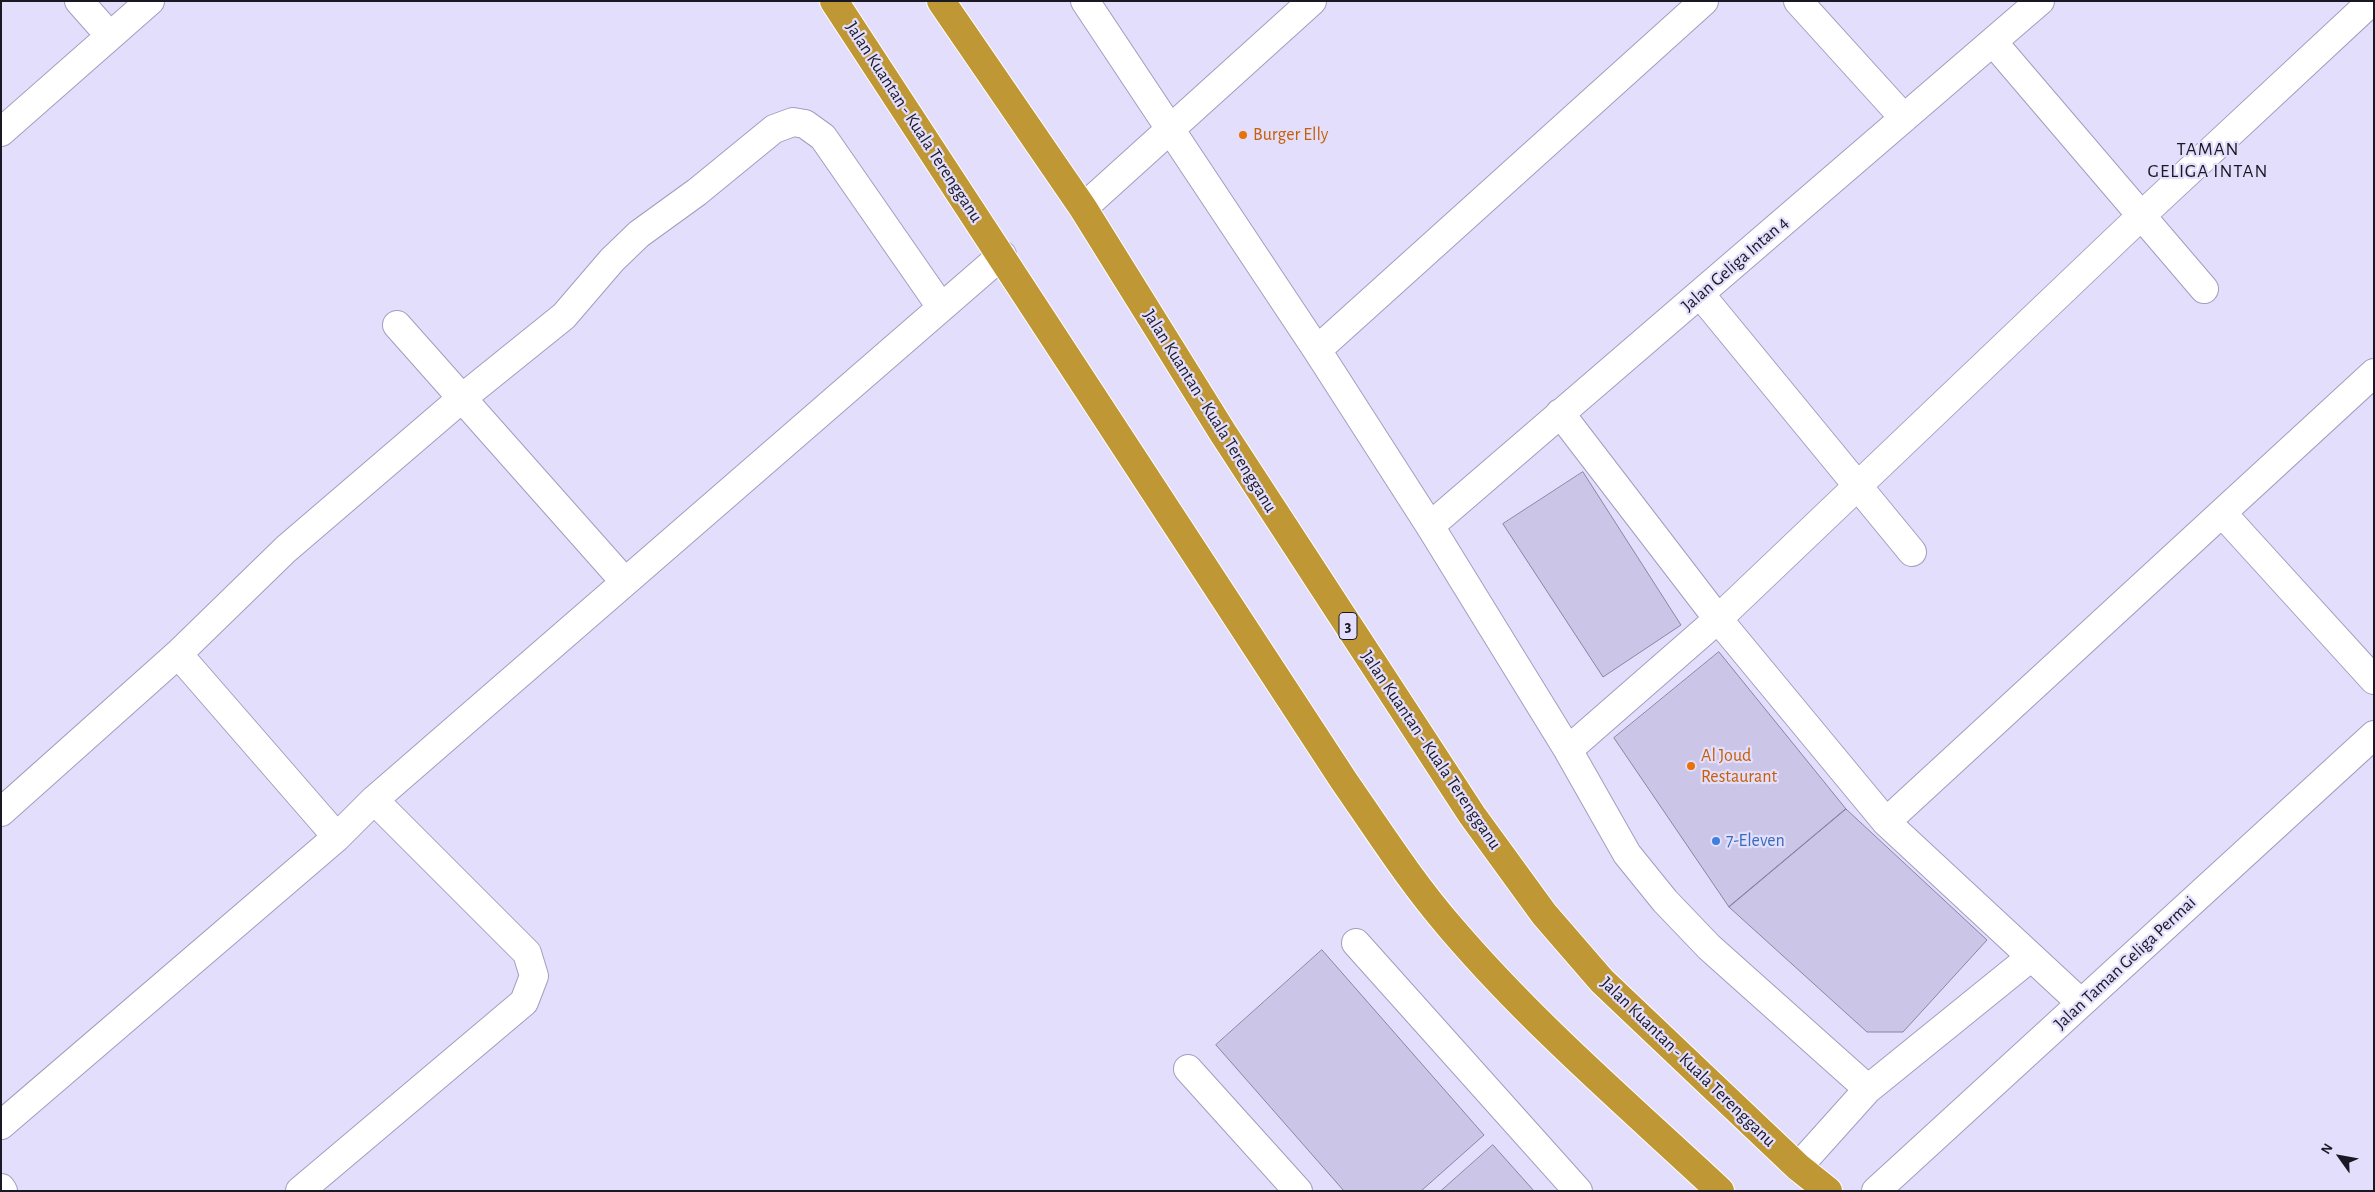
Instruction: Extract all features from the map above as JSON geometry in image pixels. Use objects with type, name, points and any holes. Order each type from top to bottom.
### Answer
[{"type":"highway","name":"Jalan Kuantan - Kuala Terengganu","points":[[834,1],[1002,255],[1344,781],[1400,861],[1450,928],[1581,1062],[1720,1191]]},
{"type":"highway","name":"Jalan Kuantan - Kuala Terengganu","points":[[941,1],[1083,208],[1223,433],[1472,815],[1544,914],[1602,981],[1798,1167],[1828,1191]]},
{"type":"street","points":[[79,1],[110,36]]},
{"type":"street","points":[[1,132],[150,1]]},
{"type":"street","points":[[1085,1],[1317,350],[1430,526],[1568,750],[1628,854],[1665,901],[1709,947],[1868,1089]]},
{"type":"street","points":[[1317,350],[1704,1]]},
{"type":"street","points":[[1798,1],[1904,118]]},
{"type":"street","name":"Jalan Geliga Intan 4","points":[[1430,526],[2040,1]]},
{"type":"street","points":[[1568,750],[1718,618],[2372,1]]},
{"type":"street","points":[[1083,208],[1307,3]]},
{"type":"street","points":[[1993,42],[2204,289]]},
{"type":"street","points":[[1,812],[178,654],[286,549],[461,399],[564,316],[612,260],[639,234],[697,192],[774,129],[792,122],[805,124],[822,137],[941,307]]},
{"type":"street","points":[[1,1125],[337,837],[374,800],[1002,255]]},
{"type":"street","points":[[1700,294],[1912,552]]},
{"type":"street","points":[[397,325],[625,582]]},
{"type":"street","points":[[1886,822],[2374,373]]},
{"type":"street","points":[[1560,414],[1718,618],[1886,822],[2081,1003]]},
{"type":"street","points":[[2222,513],[2374,680]]},
{"type":"street","points":[[178,654],[337,837]]},
{"type":"street","name":"Jalan Taman Geliga Permai","points":[[1876,1191],[2374,735]]},
{"type":"street","points":[[300,1191],[524,1002],[534,976],[527,953],[374,800]]},
{"type":"street","points":[[1356,943],[1578,1191]]},
{"type":"street","points":[[1798,1167],[1868,1089],[2031,957]]},
{"type":"street","points":[[1188,1069],[1298,1191]]},
{"type":"building","points":[[1583,472],[1681,625],[1603,677],[1503,524]]},
{"type":"building","points":[[1719,652],[1846,809],[1729,907],[1614,738]]},
{"type":"building","points":[[1846,809],[1987,940],[1903,1032],[1867,1032],[1729,907]]},
{"type":"building","points":[[1322,950],[1484,1135],[1421,1191],[1344,1191],[1216,1045]]},
{"type":"building","points":[[1493,1145],[1534,1191],[1441,1191]]},
{"type":"place","name":"Burger Elly","points":[[1243,135]]},
{"type":"place","name":"Al Joud Restaurant","points":[[1691,766]]},
{"type":"place","name":"7-Eleven","points":[[1716,841]]},
{"type":"district","name":"TAMAN GELIGA INTAN","points":[[2208,160]]}]
